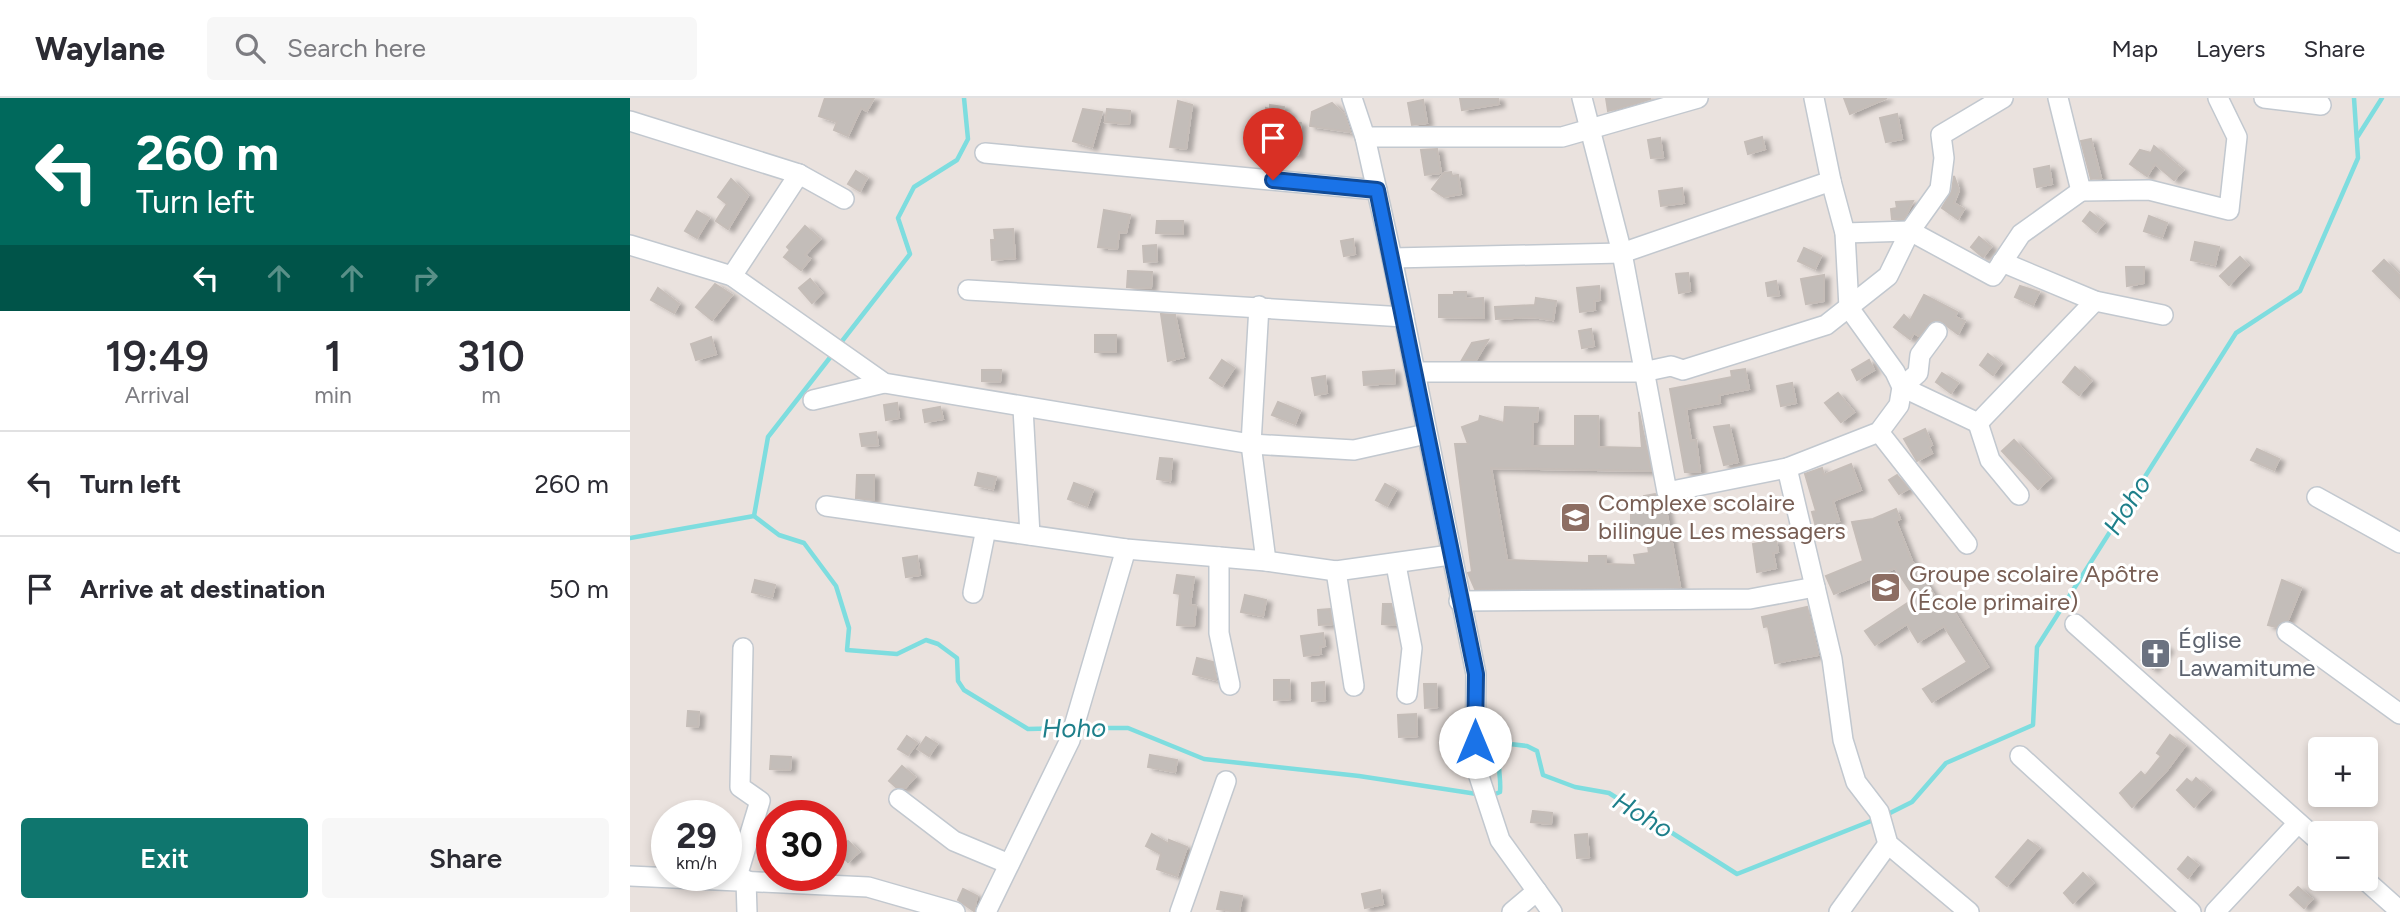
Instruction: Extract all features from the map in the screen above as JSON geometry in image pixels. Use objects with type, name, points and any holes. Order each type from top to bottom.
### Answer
[{"type":"street","points":[[1352,98],[1366,137],[1476,674],[1475,764],[1500,840],[1552,912]]},
{"type":"street","points":[[1582,98],[1588,130],[1622,253],[1667,492],[1787,468],[1879,432],[1899,405],[1902,387],[1895,372],[1849,308],[1845,233],[1814,98]]},
{"type":"street","points":[[1366,137],[1562,136],[1698,98]]},
{"type":"street","points":[[1416,372],[1643,372],[1671,366],[1683,370],[1826,325],[1888,276],[1909,231],[1940,188],[1944,158],[1941,135],[2003,98]]},
{"type":"street","points":[[2058,98],[2081,191]]},
{"type":"street","points":[[1845,233],[1909,231],[1993,276],[2021,234],[2081,191],[2149,190],[2229,210],[2237,137],[2218,98]]},
{"type":"street","points":[[2264,98],[2321,106]]},
{"type":"street","points":[[630,121],[799,174],[844,199]]},
{"type":"street","points":[[985,153],[1377,190]]},
{"type":"street","points":[[732,276],[799,174]]},
{"type":"street","points":[[1392,258],[1622,253],[1831,181]]},
{"type":"street","points":[[630,245],[732,276],[884,383]]},
{"type":"street","points":[[2002,262],[2095,301],[2163,315]]},
{"type":"street","points":[[968,290],[1404,317]]},
{"type":"street","points":[[1978,423],[2095,301]]},
{"type":"street","points":[[1259,306],[1251,444],[1266,561]]},
{"type":"street","points":[[1902,387],[1918,373],[1920,355],[1937,332]]},
{"type":"street","points":[[813,400],[884,383],[1251,444],[1354,450],[1426,434]]},
{"type":"street","points":[[1902,387],[1978,423],[1990,460],[2019,495]]},
{"type":"street","points":[[1023,408],[1030,535]]},
{"type":"street","points":[[1879,432],[1967,544]]},
{"type":"street","points":[[1787,468],[1832,659],[1843,740],[1856,782],[1881,817],[1888,844],[1969,912]]},
{"type":"street","points":[[2317,498],[2400,543]]},
{"type":"street","points":[[826,506],[1126,549],[1266,561],[1336,571],[1396,565],[1450,555]]},
{"type":"street","points":[[973,593],[986,528]]},
{"type":"street","points":[[986,912],[1070,740],[1126,549]]},
{"type":"street","points":[[1219,557],[1219,633],[1230,685]]},
{"type":"street","points":[[1396,565],[1412,648],[1408,694]]},
{"type":"street","points":[[1336,571],[1353,686]]},
{"type":"street","points":[[1460,601],[1750,599],[1815,587]]},
{"type":"street","points":[[2075,624],[2308,831]]},
{"type":"street","points":[[2287,632],[2400,714]]},
{"type":"street","points":[[742,876],[760,801],[740,788],[743,648]]},
{"type":"street","points":[[2020,757],[2191,912]]},
{"type":"street","points":[[1180,912],[1226,781]]},
{"type":"street","points":[[899,799],[954,841],[1009,864]]},
{"type":"street","points":[[2216,912],[2298,822]]},
{"type":"street","points":[[1839,912],[1888,844]]},
{"type":"street","points":[[630,876],[651,877]]},
{"type":"street","points":[[742,880],[869,887],[955,912]]},
{"type":"street","points":[[742,885],[747,912]]},
{"type":"street","points":[[1512,912],[1537,891]]},
{"type":"street","points":[[2378,891],[2400,911]]},
{"type":"building","points":[[825,98],[874,98],[867,111],[861,108],[848,136],[834,130],[837,122],[819,116]]},
{"type":"building","points":[[1460,98],[1498,98],[1499,104],[1462,110]]},
{"type":"building","points":[[1606,98],[1650,98],[1650,99],[1608,111]]},
{"type":"building","points":[[1844,98],[1887,98],[1850,114]]},
{"type":"building","points":[[1423,100],[1427,123],[1412,125],[1408,103]]},
{"type":"building","points":[[1178,101],[1192,105],[1186,149],[1170,147]]},
{"type":"building","points":[[1332,103],[1344,114],[1350,132],[1310,126],[1312,112]]},
{"type":"building","points":[[1270,105],[1284,107],[1283,112],[1289,113],[1288,121],[1301,123],[1298,155],[1280,153],[1282,129],[1264,126],[1266,108],[1270,109]]},
{"type":"building","points":[[1083,109],[1102,112],[1092,147],[1073,141]]},
{"type":"building","points":[[1107,109],[1130,111],[1129,124],[1105,122]]},
{"type":"building","points":[[1897,114],[1902,139],[1886,142],[1880,118]]},
{"type":"building","points":[[1762,137],[1765,149],[1748,154],[1745,142]]},
{"type":"building","points":[[1660,138],[1663,157],[1651,158],[1648,140]]},
{"type":"building","points":[[2091,139],[2101,178],[2091,179],[2081,141]]},
{"type":"building","points":[[2154,146],[2183,170],[2174,180],[2155,164],[2147,176],[2130,164],[2140,150],[2151,153]]},
{"type":"building","points":[[1437,149],[1441,173],[1425,175],[1421,150]]},
{"type":"building","points":[[2049,166],[2052,184],[2037,187],[2034,169]]},
{"type":"building","points":[[856,171],[867,178],[860,191],[848,184]]},
{"type":"building","points":[[1451,172],[1452,176],[1458,175],[1461,194],[1444,197],[1432,189],[1444,173]]},
{"type":"building","points":[[1954,176],[1959,190],[1954,203],[1964,209],[1958,219],[1942,208],[1952,191]]},
{"type":"building","points":[[731,179],[748,196],[728,229],[716,221],[727,204],[718,197]]},
{"type":"building","points":[[1682,188],[1684,203],[1661,206],[1659,191]]},
{"type":"building","points":[[1913,201],[1904,219],[1892,219],[1891,209],[1897,208],[1896,202]]},
{"type":"building","points":[[1104,210],[1130,215],[1126,233],[1119,232],[1117,249],[1098,247]]},
{"type":"building","points":[[697,211],[709,218],[697,238],[685,231]]},
{"type":"building","points":[[2090,212],[2104,223],[2096,232],[2083,221]]},
{"type":"building","points":[[2149,216],[2167,223],[2162,237],[2144,231]]},
{"type":"building","points":[[1157,221],[1183,221],[1183,234],[1156,233]]},
{"type":"building","points":[[805,226],[820,239],[805,255],[810,259],[801,270],[784,257],[790,250],[787,247]]},
{"type":"building","points":[[1013,229],[1015,258],[992,260],[991,240],[995,240],[994,230]]},
{"type":"building","points":[[1979,237],[1991,247],[1983,257],[1971,247]]},
{"type":"building","points":[[1353,239],[1355,254],[1344,256],[1341,241]]},
{"type":"building","points":[[2195,242],[2219,247],[2215,265],[2191,260]]},
{"type":"building","points":[[1156,245],[1157,261],[1144,262],[1143,246]]},
{"type":"building","points":[[1804,248],[1821,256],[1815,269],[1798,261]]},
{"type":"building","points":[[2240,257],[2248,265],[2229,285],[2220,276]]},
{"type":"building","points":[[2384,260],[2400,276],[2400,298],[2373,271]]},
{"type":"building","points":[[2126,267],[2144,267],[2144,283],[2127,286]]},
{"type":"building","points":[[1128,271],[1152,272],[1151,288],[1127,287]]},
{"type":"building","points":[[1688,273],[1690,291],[1679,293],[1676,274]]},
{"type":"building","points":[[1824,275],[1824,301],[1806,304],[1801,279]]},
{"type":"building","points":[[810,279],[822,293],[812,303],[799,288]]},
{"type":"building","points":[[1776,281],[1779,295],[1768,296],[1766,283]]},
{"type":"building","points":[[715,284],[732,295],[712,320],[696,307]]},
{"type":"building","points":[[1599,286],[1600,300],[1594,301],[1595,310],[1580,312],[1577,288]]},
{"type":"building","points":[[2020,286],[2039,292],[2033,305],[2015,297]]},
{"type":"building","points":[[658,288],[679,304],[674,313],[651,300]]},
{"type":"building","points":[[1454,292],[1466,292],[1466,299],[1483,298],[1484,318],[1439,317],[1439,295],[1454,295]]},
{"type":"building","points":[[1924,295],[1957,312],[1955,317],[1965,321],[1958,334],[1939,320],[1932,321],[1919,336],[1914,333],[1910,339],[1894,327],[1904,315],[1910,321]]},
{"type":"building","points":[[1536,298],[1556,301],[1553,320],[1532,317],[1496,319],[1495,307],[1535,305]]},
{"type":"building","points":[[1161,314],[1175,315],[1184,357],[1168,361]]},
{"type":"building","points":[[1591,329],[1594,346],[1582,348],[1579,331]]},
{"type":"building","points":[[1095,335],[1116,335],[1116,352],[1095,352]]},
{"type":"building","points":[[711,337],[716,354],[696,360],[691,344]]},
{"type":"building","points":[[1488,340],[1476,360],[1462,360],[1472,343]]},
{"type":"building","points":[[1988,354],[2001,364],[1993,375],[1980,365]]},
{"type":"building","points":[[1222,360],[1234,368],[1222,386],[1210,378]]},
{"type":"building","points":[[1869,360],[1874,370],[1857,380],[1852,370]]},
{"type":"building","points":[[2075,367],[2091,381],[2079,395],[2063,382]]},
{"type":"building","points":[[1745,369],[1749,389],[1719,395],[1720,403],[1686,409],[1691,441],[1696,440],[1700,472],[1685,472],[1670,389],[1732,377],[1731,371]]},
{"type":"building","points":[[982,370],[1001,370],[1000,382],[982,381]]},
{"type":"building","points":[[1394,370],[1395,383],[1364,385],[1363,372]]},
{"type":"building","points":[[1942,373],[1958,383],[1951,393],[1936,382]]},
{"type":"building","points":[[1325,376],[1327,393],[1315,395],[1312,378]]},
{"type":"building","points":[[1792,383],[1796,403],[1781,406],[1777,386]]},
{"type":"building","points":[[1838,393],[1854,412],[1841,422],[1825,403]]},
{"type":"building","points":[[1278,402],[1300,411],[1295,424],[1272,415]]},
{"type":"building","points":[[897,403],[899,418],[886,420],[884,405]]},
{"type":"building","points":[[940,407],[943,419],[925,422],[923,410]]},
{"type":"building","points":[[1505,407],[1538,408],[1537,422],[1533,422],[1532,446],[1575,446],[1575,416],[1598,416],[1599,447],[1642,448],[1639,412],[1651,471],[1491,468],[1507,560],[1589,563],[1589,556],[1606,556],[1606,564],[1636,565],[1634,555],[1649,553],[1646,533],[1631,533],[1631,512],[1646,512],[1644,496],[1655,494],[1665,504],[1680,587],[1475,589],[1468,573],[1472,572],[1455,444],[1468,444],[1462,427],[1479,421],[1480,416],[1504,423]]},
{"type":"building","points":[[1729,425],[1738,462],[1724,465],[1714,427]]},
{"type":"building","points":[[1925,429],[1932,445],[1929,447],[1932,453],[1917,461],[1904,439]]},
{"type":"building","points":[[876,432],[878,445],[862,446],[860,434]]},
{"type":"building","points":[[2014,440],[2050,478],[2038,489],[2002,451]]},
{"type":"building","points":[[2257,449],[2279,459],[2274,470],[2251,460]]},
{"type":"building","points":[[1160,458],[1172,459],[1170,481],[1157,479]]},
{"type":"building","points":[[1851,464],[1861,490],[1833,501],[1839,521],[1816,527],[1812,512],[1816,511],[1805,474],[1822,468],[1824,475]]},
{"type":"building","points":[[978,473],[996,477],[993,489],[975,485]]},
{"type":"building","points":[[857,475],[874,475],[874,500],[856,498]]},
{"type":"building","points":[[1897,475],[1908,489],[1899,494],[1889,480]]},
{"type":"building","points":[[1074,483],[1093,490],[1087,506],[1068,499]]},
{"type":"building","points":[[1385,484],[1396,490],[1387,506],[1376,500]]},
{"type":"building","points":[[1896,509],[1900,519],[1896,521],[1912,561],[1941,606],[1948,602],[1988,667],[1932,702],[1923,689],[1967,662],[1944,626],[1918,642],[1907,624],[1875,645],[1865,631],[1915,598],[1895,568],[1834,594],[1826,576],[1863,561],[1852,522],[1873,519]]},
{"type":"building","points":[[1776,540],[1778,552],[1773,553],[1776,568],[1757,572],[1753,544]]},
{"type":"building","points":[[917,556],[920,575],[906,577],[903,558]]},
{"type":"building","points":[[1177,575],[1194,577],[1190,605],[1196,606],[1194,626],[1177,625],[1180,594],[1174,593]]},
{"type":"building","points":[[755,580],[775,585],[772,597],[752,592]]},
{"type":"building","points":[[2282,580],[2301,588],[2288,620],[2276,627],[2268,625]]},
{"type":"building","points":[[1245,595],[1266,600],[1263,616],[1241,612]]},
{"type":"building","points":[[1383,604],[1391,604],[1395,625],[1382,624]]},
{"type":"building","points":[[1807,607],[1818,655],[1775,663],[1768,626],[1764,627],[1762,617]]},
{"type":"building","points":[[1330,609],[1332,624],[1319,625],[1318,610]]},
{"type":"building","points":[[1323,633],[1325,646],[1320,647],[1321,654],[1304,656],[1301,636]]},
{"type":"building","name":"Église Lawamitume","points":[[2157,640],[2168,649],[2153,669],[2141,660]]},
{"type":"building","points":[[1197,658],[1213,662],[1216,680],[1193,674]]},
{"type":"building","points":[[1274,680],[1289,680],[1290,699],[1274,700]]},
{"type":"building","points":[[1324,682],[1325,700],[1312,701],[1312,683]]},
{"type":"building","points":[[1424,684],[1436,684],[1437,707],[1425,708]]},
{"type":"building","points":[[688,711],[699,712],[698,727],[687,726]]},
{"type":"building","points":[[1416,714],[1417,736],[1399,737],[1398,715]]},
{"type":"building","points":[[2170,735],[2185,746],[2167,770],[2132,807],[2120,793],[2141,772],[2145,776],[2161,756],[2157,753]]},
{"type":"building","points":[[907,736],[917,743],[908,755],[898,749]]},
{"type":"building","points":[[926,737],[937,744],[929,756],[918,749]]},
{"type":"building","points":[[1150,755],[1177,760],[1175,772],[1148,767]]},
{"type":"building","points":[[771,756],[791,757],[790,770],[770,769]]},
{"type":"building","points":[[902,766],[915,777],[905,788],[896,787],[889,781]]},
{"type":"building","points":[[2196,778],[2210,790],[2194,807],[2177,790],[2187,779],[2192,783]]},
{"type":"building","points":[[1533,811],[1552,813],[1551,824],[1531,822]]},
{"type":"building","points":[[1152,834],[1169,844],[1169,840],[1187,847],[1177,876],[1157,869],[1161,854],[1146,846]]},
{"type":"building","points":[[1587,834],[1589,857],[1577,858],[1575,835]]},
{"type":"building","points":[[2028,840],[2039,848],[2007,886],[1996,877]]},
{"type":"building","points":[[847,842],[859,852],[848,862],[847,861]]},
{"type":"building","points":[[2188,857],[2198,865],[2188,878],[2178,869]]},
{"type":"building","points":[[2083,873],[2093,883],[2073,903],[2064,893]]},
{"type":"building","points":[[2298,887],[2312,899],[2304,908],[2290,895]]},
{"type":"building","points":[[963,889],[977,896],[974,911],[958,900]]},
{"type":"building","points":[[1380,890],[1383,904],[1365,908],[1362,894]]},
{"type":"building","points":[[1221,892],[1242,896],[1239,912],[1217,909]]},
{"type":"waterway","points":[[839,345],[910,254],[898,218],[914,187],[957,160],[968,139],[964,98]]},
{"type":"waterway","name":"Hoho","points":[[1884,816],[1912,802],[1946,763],[2033,725],[2037,647],[2236,333],[2300,291],[2358,158],[2354,98]]},
{"type":"waterway","name":"Hoho","points":[[2358,136],[2382,98]]},
{"type":"waterway","points":[[754,516],[768,437],[832,355]]},
{"type":"waterway","name":"Hoho","points":[[630,538],[754,516],[779,535],[804,543],[836,586],[849,628],[847,650],[897,654],[926,640],[938,644],[957,658],[958,681],[964,690],[1028,729],[1069,728]]},
{"type":"waterway","name":"Hoho","points":[[1078,728],[1128,728],[1204,759],[1359,776],[1477,794]]},
{"type":"waterway","name":"Hoho","points":[[1493,795],[1500,792],[1499,761],[1504,750],[1510,744],[1527,746],[1537,751],[1543,775],[1575,787],[1609,793],[1737,874],[1876,819]]},
{"type":"place","name":"Complexe scolaire bilingue Les messagers","points":[[1575,517]]},
{"type":"place","name":"Groupe scolaire Apôtre (École primaire)","points":[[1886,588]]},
{"type":"place","name":"Église Lawamitume","points":[[2155,654]]},
{"type":"route","points":[[1273,180],[1377,190],[1476,674],[1475,742]]}]
